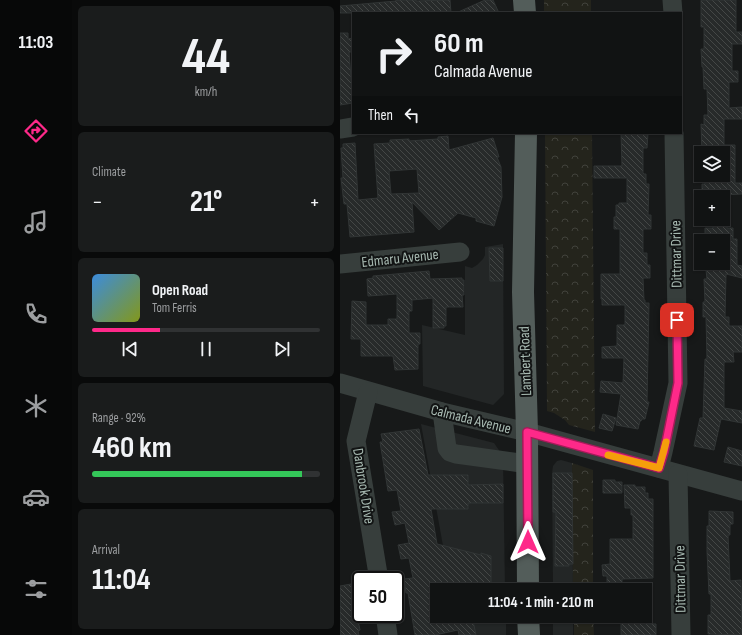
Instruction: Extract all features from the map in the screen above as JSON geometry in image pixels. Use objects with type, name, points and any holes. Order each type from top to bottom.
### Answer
[{"type":"main road","points":[[524,0],[525,12]]},
{"type":"main road","name":"Lambert Road","points":[[526,134],[523,292],[528,464],[528,583]]},
{"type":"main road","points":[[528,623],[529,635]]},
{"type":"street","points":[[672,0],[673,12]]},
{"type":"street","points":[[340,128],[352,127]]},
{"type":"street","name":"Dittmar Drive","points":[[659,468],[664,452],[678,383],[674,134]]},
{"type":"street","name":"Edmaru Avenue","points":[[340,264],[460,252]]},
{"type":"street","name":"Calmada Avenue","points":[[340,383],[442,412],[527,432],[742,491]]},
{"type":"street","name":"Danbrook Drive","points":[[368,392],[356,441],[378,571]]},
{"type":"street","points":[[442,412],[447,448],[450,452],[528,464]]},
{"type":"street","name":"Dittmar Drive","points":[[678,474],[681,635]]},
{"type":"street","points":[[386,623],[388,635]]},
{"type":"shaded area","points":[[503,244],[504,394],[493,405],[423,386],[422,325],[465,335],[465,266],[472,268],[477,265],[485,255],[485,247]]},
{"type":"shaded area","points":[[421,424],[494,443],[503,456],[505,583],[450,583]]},
{"type":"shaded area","points":[[561,460],[572,463],[573,583],[553,583],[552,473],[553,466],[557,461]]},
{"type":"shaded area","points":[[457,623],[506,623],[506,635],[460,635]]},
{"type":"shaded area","points":[[553,623],[573,623],[573,635],[553,635]]},
{"type":"green space","points":[[544,0],[591,0],[591,12],[544,12]]},
{"type":"green space","points":[[545,134],[592,134],[595,432],[569,425],[565,420],[554,413],[547,411]]},
{"type":"green space","points":[[572,463],[593,470],[593,583],[573,583]]},
{"type":"green space","points":[[574,623],[593,623],[594,635],[574,635]]},
{"type":"building","points":[[450,0],[451,12],[340,13],[340,6],[396,1]]},
{"type":"building","points":[[485,0],[493,0],[499,12],[458,12]]},
{"type":"building","points":[[701,0],[736,0],[736,32],[742,32],[742,44],[732,44],[732,71],[738,71],[738,82],[729,82],[729,108],[742,107],[742,119],[724,119],[724,145],[735,145],[735,183],[742,183],[742,194],[730,195],[730,190],[702,190],[702,184],[705,184],[705,182],[730,182],[730,146],[702,146],[701,124],[704,125],[704,115],[708,115],[707,89],[704,89],[701,49],[704,49],[704,27],[701,27]]},
{"type":"building","points":[[340,33],[348,33],[348,39],[352,38],[352,52],[349,52],[352,103],[340,105]]},
{"type":"building","points":[[621,134],[648,134],[647,148],[643,148],[643,173],[646,174],[646,184],[649,184],[648,215],[651,215],[651,229],[643,229],[643,253],[647,253],[647,265],[650,265],[650,278],[643,278],[644,300],[645,303],[649,303],[647,402],[649,402],[645,419],[640,421],[638,429],[616,425],[621,394],[600,392],[601,381],[623,383],[624,358],[602,358],[602,347],[617,346],[617,325],[625,325],[625,305],[602,305],[601,274],[620,274],[620,229],[614,229],[614,217],[616,217],[616,205],[619,205],[619,203],[627,203],[627,178],[594,178],[594,166],[622,166]]},
{"type":"building","points":[[448,136],[449,150],[493,138],[501,167],[502,197],[494,226],[476,221],[476,218],[458,213],[439,230],[412,202],[414,232],[350,237],[347,204],[344,204],[341,178],[343,178],[341,148],[343,148],[343,144],[355,143],[358,200],[378,198],[374,144],[390,143],[390,140],[409,139],[409,141],[438,139],[438,137]],"holes":[[[417,169],[419,193],[391,194],[389,171]]]},
{"type":"building","points":[[713,226],[727,226],[727,228],[733,228],[733,239],[737,239],[737,265],[742,266],[742,278],[726,274],[725,317],[729,317],[729,326],[742,326],[742,352],[733,352],[734,362],[724,362],[724,408],[742,411],[742,423],[721,419],[714,450],[694,446],[700,418],[703,418],[705,359],[707,359],[706,317],[703,317],[703,302],[705,302],[704,279],[707,279],[706,270],[730,270],[730,234],[705,234],[705,228],[713,228]]},
{"type":"building","points":[[489,248],[503,248],[503,281],[490,281]]},
{"type":"building","points":[[429,271],[430,279],[462,278],[462,280],[464,280],[464,295],[462,295],[463,307],[446,307],[446,326],[444,326],[444,328],[433,328],[433,298],[412,300],[412,311],[409,311],[409,333],[420,333],[420,344],[418,344],[418,369],[395,370],[393,356],[361,356],[361,339],[351,339],[352,301],[366,302],[366,325],[388,325],[388,319],[397,319],[397,294],[368,296],[367,279],[373,278],[373,276]]},
{"type":"building","points":[[603,414],[616,418],[612,431],[599,428]]},
{"type":"building","points":[[419,429],[428,475],[468,475],[468,485],[503,484],[503,503],[468,503],[468,509],[431,509],[437,544],[491,556],[491,583],[430,583],[430,623],[473,623],[476,635],[459,635],[458,630],[435,635],[415,635],[408,593],[406,593],[404,579],[413,578],[409,558],[401,559],[398,545],[409,543],[405,523],[395,525],[392,512],[401,511],[397,490],[388,491],[380,442],[383,442],[381,434]]},
{"type":"building","points":[[728,447],[742,451],[742,466],[724,462]]},
{"type":"building","points":[[553,473],[572,473],[573,564],[569,564],[569,566],[555,566],[556,512],[553,512]]},
{"type":"building","points":[[603,480],[615,480],[615,482],[622,482],[622,493],[603,493]]},
{"type":"building","points":[[624,485],[645,487],[645,493],[648,493],[648,499],[653,499],[653,578],[622,579],[622,583],[607,583],[607,576],[603,576],[602,565],[610,564],[610,539],[633,539],[633,515],[631,515],[631,508],[625,508]]},
{"type":"building","points":[[709,511],[733,512],[733,524],[730,524],[730,535],[728,535],[730,581],[741,580],[742,635],[708,634],[708,615],[711,615],[711,594],[709,594],[707,551],[707,526],[709,526]]},
{"type":"building","points":[[351,584],[352,623],[359,623],[359,635],[340,635],[340,586]]},
{"type":"building","points":[[621,623],[656,624],[656,635],[621,635]]},
{"type":"slow traffic","points":[[608,455],[659,468],[666,442]]},
{"type":"route","points":[[528,542],[527,432],[588,450],[659,468],[664,452],[678,383],[677,320]]}]
